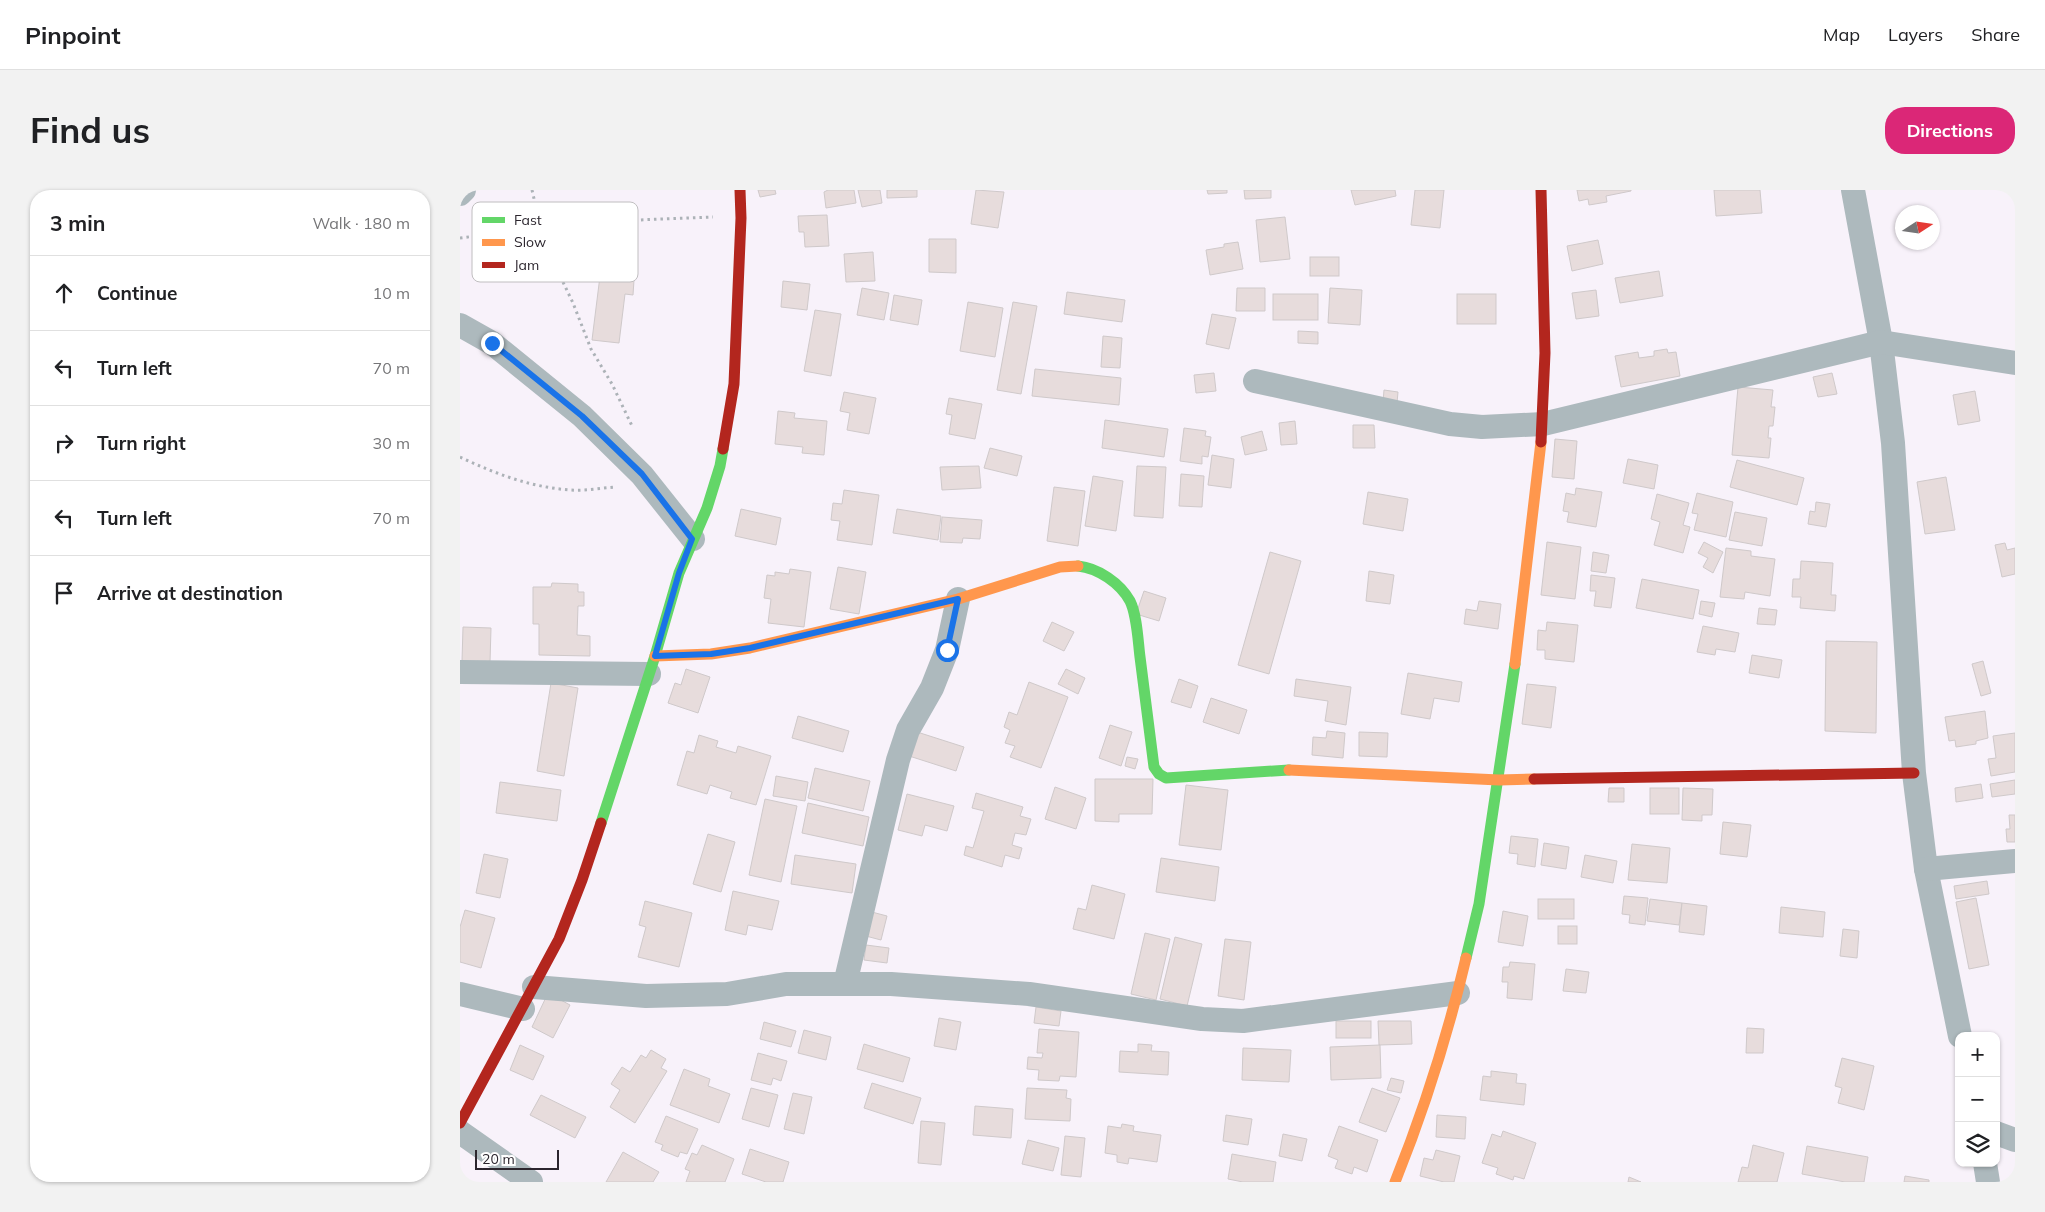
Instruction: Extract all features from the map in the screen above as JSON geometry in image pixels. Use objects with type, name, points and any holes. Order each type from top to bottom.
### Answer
[{"type":"street","points":[[460,194],[464,190]]},
{"type":"street","points":[[460,1123],[559,939],[582,880],[652,665],[679,573],[692,539],[707,508],[720,466],[734,384],[741,218],[740,190]]},
{"type":"street","points":[[1395,1182],[1414,1136],[1458,993],[1479,904],[1499,780],[1520,626],[1543,424],[1545,353],[1541,190]]},
{"type":"street","points":[[1853,190],[1881,342],[1893,443],[1914,773],[1926,869],[1959,1032]]},
{"type":"street","points":[[460,325],[492,343],[582,416],[642,474],[692,539]]},
{"type":"street","points":[[1255,381],[1450,424],[1482,427],[1543,424],[1881,342],[2015,363]]},
{"type":"street","points":[[460,672],[652,665],[750,648],[958,599],[1060,567],[1074,565],[1088,567],[1102,574],[1123,591],[1131,603],[1135,616],[1154,767],[1158,774],[1166,778],[1286,770],[1499,780],[1914,773]]},
{"type":"street","points":[[845,984],[898,760],[908,730],[932,688],[947,650],[958,599]]},
{"type":"street","points":[[1926,869],[2015,861]]},
{"type":"street","points":[[534,987],[646,996],[727,994],[786,984],[891,984],[1029,994],[1202,1019],[1242,1021],[1458,993]]},
{"type":"street","points":[[460,994],[523,1009]]},
{"type":"street","points":[[460,1132],[531,1182]]},
{"type":"street","points":[[2000,1134],[2015,1140]]},
{"type":"street","points":[[1986,1167],[1988,1182]]},
{"type":"path","points":[[638,220],[688,217],[741,218]]},
{"type":"path","points":[[460,457],[496,474],[527,484],[572,490],[617,487],[642,474],[632,426],[612,384],[591,349],[563,282]]},
{"type":"building","points":[[758,190],[775,190],[776,194],[760,197]]},
{"type":"building","points":[[828,190],[854,190],[856,203],[826,208],[824,192]]},
{"type":"building","points":[[858,190],[880,190],[882,203],[862,207]]},
{"type":"building","points":[[887,190],[917,190],[917,197],[887,198]]},
{"type":"building","points":[[976,190],[1004,192],[998,228],[971,224]]},
{"type":"building","points":[[1207,190],[1227,190],[1227,193],[1208,194]]},
{"type":"building","points":[[1244,190],[1271,190],[1271,198],[1245,199]]},
{"type":"building","points":[[1351,190],[1395,190],[1396,196],[1355,205]]},
{"type":"building","points":[[1415,190],[1444,190],[1440,228],[1411,225]]},
{"type":"building","points":[[1577,190],[1631,191],[1606,196],[1607,202],[1589,205],[1588,199],[1579,201]]},
{"type":"building","points":[[1714,190],[1760,190],[1762,213],[1716,216]]},
{"type":"building","points":[[827,215],[829,246],[805,247],[804,232],[799,232],[798,216]]},
{"type":"building","points":[[1285,217],[1290,259],[1260,262],[1256,220]]},
{"type":"building","points":[[929,239],[956,239],[956,273],[929,272]]},
{"type":"building","points":[[1598,240],[1603,264],[1572,271],[1567,246]]},
{"type":"building","points":[[1238,242],[1243,269],[1210,275],[1206,250]]},
{"type":"building","points":[[873,252],[875,281],[846,282],[844,254]]},
{"type":"building","points":[[1310,257],[1339,257],[1339,276],[1310,276]]},
{"type":"building","points":[[1659,271],[1663,296],[1620,303],[1615,278]]},
{"type":"building","points":[[783,281],[810,284],[807,310],[781,307]]},
{"type":"building","points":[[599,282],[634,282],[633,295],[625,294],[619,343],[592,340]]},
{"type":"building","points":[[862,288],[889,293],[884,320],[857,315]]},
{"type":"building","points":[[1237,288],[1265,288],[1265,311],[1236,311]]},
{"type":"building","points":[[1330,288],[1362,290],[1360,325],[1328,323]]},
{"type":"building","points":[[1596,290],[1599,316],[1576,319],[1572,293]]},
{"type":"building","points":[[1067,292],[1125,300],[1122,322],[1064,314]]},
{"type":"building","points":[[1273,294],[1318,294],[1318,320],[1273,320]]},
{"type":"building","points":[[1457,294],[1496,294],[1496,324],[1457,324]]},
{"type":"building","points":[[894,295],[922,300],[918,325],[890,320]]},
{"type":"building","points":[[968,302],[1003,308],[995,357],[960,351]]},
{"type":"building","points":[[1013,302],[1037,306],[1021,394],[997,390]]},
{"type":"building","points":[[815,310],[841,314],[831,376],[804,371]]},
{"type":"building","points":[[1212,314],[1236,318],[1229,349],[1206,344]]},
{"type":"building","points":[[1298,331],[1318,332],[1318,344],[1298,343]]},
{"type":"building","points":[[1103,336],[1122,338],[1120,368],[1101,367]]},
{"type":"building","points":[[1667,349],[1668,353],[1676,352],[1680,376],[1621,387],[1615,356],[1638,352],[1639,358],[1654,356],[1654,351]]},
{"type":"building","points":[[1035,369],[1121,378],[1119,405],[1032,396]]},
{"type":"building","points":[[1214,373],[1216,391],[1196,393],[1194,375]]},
{"type":"building","points":[[1832,373],[1837,394],[1818,397],[1813,377]]},
{"type":"building","points":[[1738,387],[1773,390],[1771,407],[1775,407],[1773,426],[1769,426],[1768,438],[1771,438],[1769,458],[1732,455]]},
{"type":"building","points":[[1384,390],[1398,392],[1397,403],[1383,402]]},
{"type":"building","points":[[1975,391],[1980,421],[1958,425],[1953,395]]},
{"type":"building","points":[[844,392],[876,398],[869,434],[847,430],[850,413],[840,411]]},
{"type":"building","points":[[949,398],[982,404],[975,439],[949,434],[952,415],[946,414]]},
{"type":"building","points":[[778,411],[795,413],[794,418],[827,421],[824,455],[802,453],[803,447],[775,444]]},
{"type":"building","points":[[1105,420],[1168,429],[1164,457],[1102,448]]},
{"type":"building","points":[[1295,421],[1297,444],[1281,445],[1279,423]]},
{"type":"building","points":[[1353,425],[1374,425],[1375,448],[1353,448]]},
{"type":"building","points":[[1184,428],[1206,431],[1205,436],[1211,437],[1208,457],[1202,456],[1202,464],[1180,461]]},
{"type":"building","points":[[1262,431],[1267,450],[1245,455],[1241,437]]},
{"type":"building","points":[[1555,439],[1577,441],[1574,479],[1552,477]]},
{"type":"building","points":[[990,448],[1022,456],[1017,476],[984,468]]},
{"type":"building","points":[[1212,455],[1234,459],[1231,488],[1208,485]]},
{"type":"building","points":[[1628,459],[1658,465],[1654,489],[1623,483]]},
{"type":"building","points":[[1737,460],[1804,478],[1797,505],[1730,487]]},
{"type":"building","points":[[979,466],[981,488],[942,490],[940,467]]},
{"type":"building","points":[[1137,466],[1166,467],[1163,518],[1134,516]]},
{"type":"building","points":[[1181,474],[1204,476],[1202,507],[1179,506]]},
{"type":"building","points":[[1093,476],[1123,481],[1116,531],[1085,526]]},
{"type":"building","points":[[1946,477],[1955,530],[1925,534],[1917,482]]},
{"type":"building","points":[[1054,487],[1085,491],[1078,546],[1047,541]]},
{"type":"building","points":[[1576,488],[1602,492],[1596,527],[1567,522],[1569,512],[1563,511],[1566,493],[1575,495]]},
{"type":"building","points":[[844,490],[879,495],[872,545],[837,540],[840,521],[831,520],[833,503],[842,504]]},
{"type":"building","points":[[1368,492],[1408,499],[1403,531],[1363,524]]},
{"type":"building","points":[[1697,493],[1733,502],[1726,537],[1694,530],[1698,514],[1692,513]]},
{"type":"building","points":[[1657,494],[1689,503],[1683,525],[1690,527],[1683,553],[1654,545],[1660,522],[1651,519]]},
{"type":"building","points":[[1816,502],[1830,504],[1826,527],[1808,524],[1810,511],[1815,512]]},
{"type":"building","points":[[741,509],[781,518],[776,545],[735,536]]},
{"type":"building","points":[[897,509],[941,516],[938,540],[893,533]]},
{"type":"building","points":[[1735,512],[1767,518],[1762,546],[1729,540]]},
{"type":"building","points":[[942,517],[982,520],[980,539],[963,538],[962,543],[940,542]]},
{"type":"building","points":[[1547,542],[1581,547],[1575,599],[1541,595]]},
{"type":"building","points":[[1704,542],[1723,552],[1713,573],[1703,567],[1708,558],[1698,553]]},
{"type":"building","points":[[2005,543],[2007,550],[2015,548],[2015,574],[2002,577],[1995,545]]},
{"type":"building","points":[[1726,548],[1751,551],[1751,556],[1775,559],[1770,596],[1745,592],[1744,599],[1720,597]]},
{"type":"building","points":[[1270,552],[1301,561],[1269,674],[1238,665]]},
{"type":"building","points":[[1593,552],[1609,555],[1606,573],[1591,571]]},
{"type":"building","points":[[1801,561],[1833,563],[1831,595],[1836,595],[1835,611],[1800,608],[1801,597],[1792,597],[1793,579],[1800,579]]},
{"type":"building","points":[[838,567],[866,572],[859,614],[830,609]]},
{"type":"building","points":[[790,569],[811,572],[804,627],[768,623],[771,599],[764,598],[767,575],[775,576],[775,572],[789,574]]},
{"type":"building","points":[[1369,571],[1394,575],[1390,604],[1366,601]]},
{"type":"building","points":[[1591,575],[1615,578],[1611,608],[1594,606],[1596,591],[1590,591]]},
{"type":"building","points":[[1642,579],[1699,590],[1693,619],[1636,608]]},
{"type":"building","points":[[552,583],[578,584],[578,592],[584,592],[584,606],[578,606],[577,635],[590,636],[590,656],[539,655],[539,624],[533,624],[533,587],[551,587]]},
{"type":"building","points":[[1144,591],[1166,598],[1159,621],[1136,614]]},
{"type":"building","points":[[1479,601],[1501,604],[1498,629],[1464,624],[1466,609],[1477,611]]},
{"type":"building","points":[[1701,601],[1715,603],[1712,617],[1699,614]]},
{"type":"building","points":[[1759,608],[1777,610],[1775,625],[1757,624]]},
{"type":"building","points":[[1052,622],[1074,632],[1064,651],[1043,641]]},
{"type":"building","points":[[1547,622],[1578,625],[1574,662],[1545,659],[1545,650],[1537,650],[1538,630],[1546,631]]},
{"type":"building","points":[[1703,626],[1739,633],[1735,652],[1716,649],[1715,655],[1697,652]]},
{"type":"building","points":[[463,627],[491,628],[490,662],[462,661]]},
{"type":"building","points":[[1826,641],[1877,642],[1876,733],[1825,731]]},
{"type":"building","points":[[1752,655],[1782,660],[1779,678],[1749,673]]},
{"type":"building","points":[[1983,661],[1991,693],[1981,696],[1972,664]]},
{"type":"building","points":[[686,669],[710,677],[698,713],[668,703],[675,683],[681,685]]},
{"type":"building","points":[[1066,669],[1085,678],[1078,694],[1058,684]]},
{"type":"building","points":[[1408,673],[1462,682],[1459,702],[1434,698],[1430,719],[1401,714]]},
{"type":"building","points":[[1179,679],[1198,686],[1191,708],[1171,702]]},
{"type":"building","points":[[1296,679],[1351,687],[1346,725],[1325,721],[1328,701],[1294,696]]},
{"type":"building","points":[[1029,682],[1068,697],[1041,768],[1010,757],[1015,746],[1005,743],[1010,730],[1004,727],[1009,712],[1017,715]]},
{"type":"building","points":[[551,683],[578,688],[564,776],[537,771]]},
{"type":"building","points":[[1527,684],[1556,687],[1551,728],[1522,724]]},
{"type":"building","points":[[1211,698],[1247,710],[1239,734],[1203,722]]},
{"type":"building","points":[[1985,711],[1988,738],[1976,741],[1976,744],[1956,747],[1955,740],[1949,741],[1945,717]]},
{"type":"building","points":[[798,716],[849,731],[843,752],[792,738]]},
{"type":"building","points":[[1110,725],[1132,732],[1121,766],[1099,758]]},
{"type":"building","points":[[914,731],[964,747],[956,771],[906,755]]},
{"type":"building","points":[[1327,731],[1345,733],[1343,758],[1312,755],[1313,737],[1326,738]]},
{"type":"building","points":[[1359,732],[1388,733],[1387,757],[1359,756]]},
{"type":"building","points":[[2015,733],[2015,772],[1991,776],[1988,759],[1996,758],[1993,736]]},
{"type":"building","points":[[699,735],[718,741],[716,747],[736,753],[738,746],[771,756],[756,805],[730,798],[732,792],[710,785],[707,794],[677,785],[687,751],[694,753]]},
{"type":"building","points":[[1127,757],[1138,759],[1135,769],[1125,766]]},
{"type":"building","points":[[815,768],[870,781],[863,811],[808,798]]},
{"type":"building","points":[[776,776],[808,782],[805,801],[773,796]]},
{"type":"building","points":[[1095,779],[1153,779],[1152,814],[1119,814],[1119,822],[1095,821]]},
{"type":"building","points":[[2015,780],[2015,794],[1992,797],[1990,784]]},
{"type":"building","points":[[500,782],[561,790],[557,821],[496,813]]},
{"type":"building","points":[[1981,784],[1983,798],[1956,802],[1955,788]]},
{"type":"building","points":[[1186,785],[1228,790],[1221,850],[1179,845]]},
{"type":"building","points":[[1055,787],[1086,798],[1076,829],[1045,819]]},
{"type":"building","points":[[1609,788],[1624,788],[1624,802],[1608,802]]},
{"type":"building","points":[[1650,788],[1679,788],[1679,814],[1650,814]]},
{"type":"building","points":[[1683,788],[1713,789],[1712,815],[1702,815],[1702,821],[1682,820]]},
{"type":"building","points":[[976,793],[1023,807],[1020,816],[1031,819],[1026,835],[1015,833],[1012,845],[1022,848],[1019,859],[1005,855],[1002,867],[964,855],[966,846],[973,848],[984,811],[972,808]]},
{"type":"building","points":[[907,794],[954,806],[947,831],[925,825],[922,836],[898,830]]},
{"type":"building","points":[[765,799],[797,806],[781,882],[749,875]]},
{"type":"building","points":[[808,803],[869,817],[863,846],[802,833]]},
{"type":"building","points":[[2009,815],[2015,815],[2015,842],[2007,842],[2006,829],[2010,829]]},
{"type":"building","points":[[1723,822],[1751,825],[1747,857],[1720,854]]},
{"type":"building","points":[[708,834],[735,842],[721,892],[693,884]]},
{"type":"building","points":[[1511,836],[1538,839],[1535,867],[1517,864],[1518,854],[1509,853]]},
{"type":"building","points":[[1544,843],[1569,847],[1566,869],[1541,865]]},
{"type":"building","points":[[1632,844],[1670,848],[1667,883],[1628,880]]},
{"type":"building","points":[[484,854],[508,859],[500,898],[476,893]]},
{"type":"building","points":[[795,855],[856,864],[852,893],[791,884]]},
{"type":"building","points":[[1585,855],[1617,861],[1613,883],[1581,877]]},
{"type":"building","points":[[1161,858],[1219,867],[1215,901],[1156,892]]},
{"type":"building","points":[[1987,881],[1989,894],[1956,899],[1954,886]]},
{"type":"building","points":[[1092,885],[1125,894],[1114,939],[1073,929],[1078,908],[1086,910]]},
{"type":"building","points":[[733,891],[779,901],[772,930],[748,925],[746,935],[725,930]]},
{"type":"building","points":[[1624,896],[1648,898],[1645,925],[1629,923],[1630,915],[1622,914]]},
{"type":"building","points":[[1976,898],[1989,965],[1969,969],[1956,902]]},
{"type":"building","points":[[1538,899],[1574,899],[1574,919],[1538,919]]},
{"type":"building","points":[[1650,899],[1682,903],[1679,925],[1647,921]]},
{"type":"building","points":[[645,901],[692,913],[679,967],[638,957],[646,927],[639,925]]},
{"type":"building","points":[[1682,903],[1707,906],[1704,935],[1679,932]]},
{"type":"building","points":[[1781,907],[1825,912],[1823,937],[1779,933]]},
{"type":"building","points":[[465,910],[495,918],[481,968],[460,962],[460,927]]},
{"type":"building","points":[[868,911],[887,916],[881,940],[862,935]]},
{"type":"building","points":[[1503,911],[1528,916],[1523,946],[1498,942]]},
{"type":"building","points":[[1558,926],[1577,926],[1577,944],[1558,944]]},
{"type":"building","points":[[1843,929],[1859,931],[1857,958],[1840,956]]},
{"type":"building","points":[[1145,933],[1170,939],[1156,1000],[1131,994]]},
{"type":"building","points":[[1175,937],[1202,944],[1187,1006],[1160,999]]},
{"type":"building","points":[[1225,939],[1251,942],[1244,1000],[1218,996]]},
{"type":"building","points":[[866,945],[889,948],[887,963],[864,960]]},
{"type":"building","points":[[1510,962],[1535,964],[1532,1000],[1507,998],[1508,982],[1502,982],[1503,967],[1509,967]]},
{"type":"building","points":[[1566,969],[1589,972],[1586,993],[1563,991]]},
{"type":"building","points":[[548,993],[570,1005],[553,1038],[532,1027]]},
{"type":"building","points":[[1036,1007],[1061,1011],[1059,1026],[1034,1023]]},
{"type":"building","points":[[939,1018],[961,1022],[956,1050],[934,1046]]},
{"type":"building","points":[[1336,1021],[1371,1021],[1371,1038],[1336,1038]]},
{"type":"building","points":[[1378,1021],[1411,1021],[1412,1044],[1379,1045]]},
{"type":"building","points":[[764,1022],[796,1031],[791,1047],[760,1039]]},
{"type":"building","points":[[1747,1028],[1764,1029],[1763,1053],[1746,1053]]},
{"type":"building","points":[[1039,1029],[1079,1032],[1076,1077],[1060,1076],[1059,1081],[1038,1080],[1039,1070],[1027,1069],[1028,1057],[1042,1058],[1043,1053],[1037,1053]]},
{"type":"building","points":[[804,1030],[831,1037],[826,1060],[798,1053]]},
{"type":"building","points":[[864,1044],[910,1058],[903,1082],[857,1069]]},
{"type":"building","points":[[1138,1044],[1152,1045],[1151,1051],[1169,1052],[1168,1075],[1119,1072],[1120,1051],[1138,1052]]},
{"type":"building","points":[[520,1045],[544,1056],[533,1080],[510,1070]]},
{"type":"building","points":[[1380,1045],[1381,1078],[1331,1080],[1330,1047]]},
{"type":"building","points":[[1243,1048],[1291,1050],[1289,1082],[1242,1080]]},
{"type":"building","points":[[651,1050],[666,1059],[661,1068],[667,1071],[635,1123],[610,1107],[620,1090],[611,1084],[622,1067],[630,1072],[641,1055],[646,1058]]},
{"type":"building","points":[[758,1053],[787,1061],[781,1081],[773,1078],[771,1085],[751,1080]]},
{"type":"building","points":[[1842,1058],[1874,1066],[1864,1110],[1838,1103],[1842,1088],[1835,1086]]},
{"type":"building","points":[[684,1069],[710,1079],[708,1086],[730,1094],[719,1123],[670,1105]]},
{"type":"building","points":[[1491,1071],[1517,1074],[1516,1083],[1526,1084],[1524,1105],[1480,1100],[1483,1076],[1491,1077]]},
{"type":"building","points":[[1391,1078],[1404,1081],[1401,1093],[1387,1090]]},
{"type":"building","points":[[872,1083],[921,1098],[913,1124],[864,1108]]},
{"type":"building","points":[[751,1088],[778,1095],[769,1127],[742,1119]]},
{"type":"building","points":[[1027,1088],[1067,1090],[1066,1098],[1071,1099],[1070,1121],[1025,1119]]},
{"type":"building","points":[[1372,1088],[1400,1098],[1386,1132],[1359,1122]]},
{"type":"building","points":[[793,1093],[812,1097],[804,1134],[784,1129]]},
{"type":"building","points":[[541,1095],[586,1117],[575,1138],[530,1115]]},
{"type":"building","points":[[975,1106],[1013,1109],[1011,1138],[973,1135]]},
{"type":"building","points":[[1226,1115],[1252,1119],[1248,1145],[1223,1141]]},
{"type":"building","points":[[1437,1115],[1466,1117],[1465,1139],[1436,1137]]},
{"type":"building","points":[[666,1116],[698,1129],[687,1154],[680,1152],[678,1157],[661,1150],[663,1145],[655,1142]]},
{"type":"building","points":[[921,1121],[945,1123],[941,1165],[918,1163]]},
{"type":"building","points":[[1122,1124],[1134,1126],[1133,1131],[1161,1135],[1157,1162],[1129,1158],[1128,1164],[1117,1162],[1117,1155],[1105,1153],[1108,1126],[1121,1128]]},
{"type":"building","points":[[1339,1126],[1378,1140],[1367,1172],[1354,1167],[1352,1174],[1335,1168],[1338,1160],[1328,1156]]},
{"type":"building","points":[[1503,1131],[1536,1143],[1524,1179],[1514,1176],[1513,1180],[1496,1174],[1498,1168],[1482,1163],[1492,1134],[1501,1137]]},
{"type":"building","points":[[1283,1134],[1307,1139],[1302,1161],[1279,1156]]},
{"type":"building","points":[[1065,1136],[1085,1138],[1081,1177],[1061,1175]]},
{"type":"building","points":[[1028,1140],[1059,1148],[1053,1171],[1022,1164]]},
{"type":"building","points":[[702,1145],[734,1159],[725,1182],[686,1182],[690,1171],[685,1169],[692,1153],[697,1155]]},
{"type":"building","points":[[1753,1145],[1784,1153],[1777,1182],[1738,1182],[1742,1167],[1748,1168]]},
{"type":"building","points":[[1807,1146],[1868,1157],[1864,1182],[1845,1182],[1802,1174]]},
{"type":"building","points":[[750,1149],[789,1162],[783,1182],[766,1182],[742,1174]]},
{"type":"building","points":[[1436,1150],[1460,1156],[1454,1182],[1444,1182],[1420,1176],[1424,1158],[1433,1160]]},
{"type":"building","points":[[623,1152],[659,1172],[653,1182],[606,1182]]},
{"type":"building","points":[[1232,1154],[1276,1162],[1273,1182],[1243,1182],[1228,1179]]},
{"type":"building","points":[[1905,1176],[1929,1180],[1929,1182],[1904,1182]]},
{"type":"building","points":[[1629,1177],[1641,1182],[1628,1182]]},
{"type":"traffic: fast","points":[[601,823],[655,656],[679,573],[707,508],[720,466],[723,449]]},
{"type":"traffic: fast","points":[[1078,566],[1101,573],[1120,588],[1130,601],[1137,628],[1154,767],[1159,774],[1166,778],[1289,770]]},
{"type":"traffic: fast","points":[[1466,958],[1479,904],[1515,664]]},
{"type":"traffic: slow","points":[[1515,664],[1541,442]]},
{"type":"traffic: slow","points":[[655,656],[711,654],[750,648],[958,599],[1060,567],[1078,566]]},
{"type":"traffic: slow","points":[[1289,770],[1499,780],[1534,779]]},
{"type":"traffic: slow","points":[[1395,1182],[1435,1071],[1466,958]]},
{"type":"traffic: jam","points":[[723,449],[734,384],[741,218],[740,190]]},
{"type":"traffic: jam","points":[[1541,190],[1545,353],[1541,442]]},
{"type":"traffic: jam","points":[[1534,779],[1914,773]]},
{"type":"traffic: jam","points":[[460,1123],[559,939],[582,880],[601,823]]},
{"type":"route","points":[[492,343],[582,416],[642,474],[692,539],[679,573],[655,656],[711,654],[750,648],[958,599],[947,650]]}]
